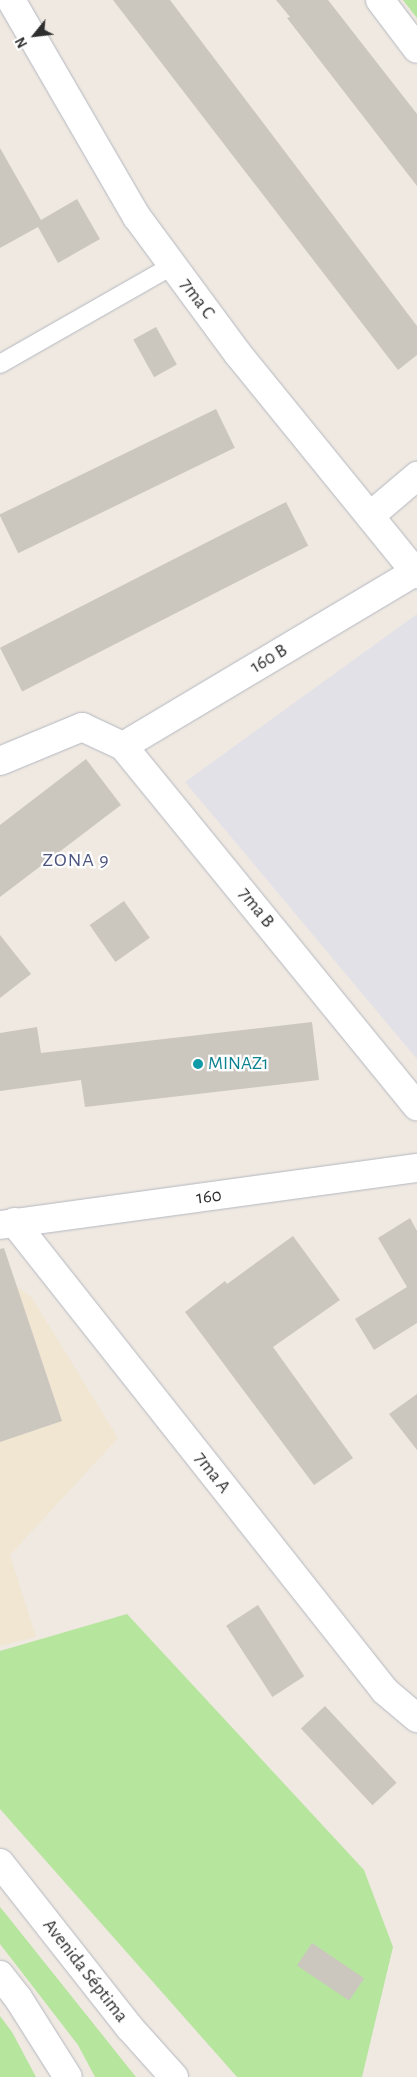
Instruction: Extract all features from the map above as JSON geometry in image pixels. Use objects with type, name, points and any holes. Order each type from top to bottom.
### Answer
[{"type":"street","points":[[0,5],[10,0]]},
{"type":"street","name":"7ma C","points":[[10,0],[137,218],[238,354],[416,573]]},
{"type":"street","points":[[380,0],[417,49]]},
{"type":"street","points":[[370,516],[417,476]]},
{"type":"street","name":"160 B","points":[[123,746],[416,573]]},
{"type":"street","name":"7ma B","points":[[0,762],[82,727],[123,746],[417,1106]]},
{"type":"street","name":"160","points":[[7,1223],[356,1178],[417,1168]]},
{"type":"street","name":"7ma A","points":[[7,1223],[385,1691],[417,1718]]},
{"type":"street","name":"Avenida Séptima","points":[[0,1863],[130,2028],[174,2077]]},
{"type":"street","points":[[0,1975],[18,1998],[68,2077]]},
{"type":"lane","points":[[0,364],[172,266]]},
{"type":"shaded area","points":[[417,614],[417,1059],[185,782]]},
{"type":"shaded area","points":[[0,1273],[32,1298],[118,1438],[10,1555],[36,1637],[0,1646]]},
{"type":"green space","points":[[403,0],[417,0],[417,18]]},
{"type":"green space","points":[[127,1614],[364,1870],[393,1947],[362,2077],[237,2077],[0,1809],[0,1651]]},
{"type":"green space","points":[[0,1907],[136,2077],[95,2077],[78,2045],[0,1944]]},
{"type":"green space","points":[[0,2016],[12,2032],[36,2077],[0,2077]]},
{"type":"building","points":[[113,0],[170,0],[417,326],[417,355],[398,370]]},
{"type":"building","points":[[276,0],[328,0],[417,114],[417,186],[287,18],[290,17]]},
{"type":"building","points":[[0,148],[41,220],[77,199],[100,239],[58,263],[38,227],[0,248]]},
{"type":"building","points":[[156,327],[177,365],[154,377],[133,340]]},
{"type":"building","points":[[216,409],[235,448],[18,553],[0,514]]},
{"type":"building","points":[[286,502],[308,546],[22,691],[0,648]]},
{"type":"building","points":[[86,759],[121,805],[0,897],[0,825]]},
{"type":"building","points":[[124,901],[150,938],[115,962],[90,925]]},
{"type":"building","points":[[0,935],[31,974],[0,998]]},
{"type":"building","name":"MINAZ1","points":[[312,1022],[319,1080],[85,1107],[81,1080],[0,1091],[0,1033],[37,1027],[41,1053]]},
{"type":"building","points":[[410,1218],[417,1231],[417,1323],[374,1350],[355,1319],[407,1287],[378,1238]]},
{"type":"building","points":[[293,1236],[340,1300],[273,1347],[353,1458],[314,1485],[185,1312],[225,1281],[227,1284]]},
{"type":"building","points":[[4,1248],[62,1421],[0,1442],[0,1249]]},
{"type":"building","points":[[417,1394],[417,1450],[389,1414]]},
{"type":"building","points":[[258,1605],[304,1676],[272,1697],[226,1626]]},
{"type":"building","points":[[325,1706],[397,1783],[372,1805],[301,1729]]},
{"type":"building","points":[[312,1943],[364,1978],[349,2001],[297,1965]]},
{"type":"place","name":"MINAZ1","points":[[198,1064]]},
{"type":"district","name":"ZONA 9","points":[[76,860]]}]
